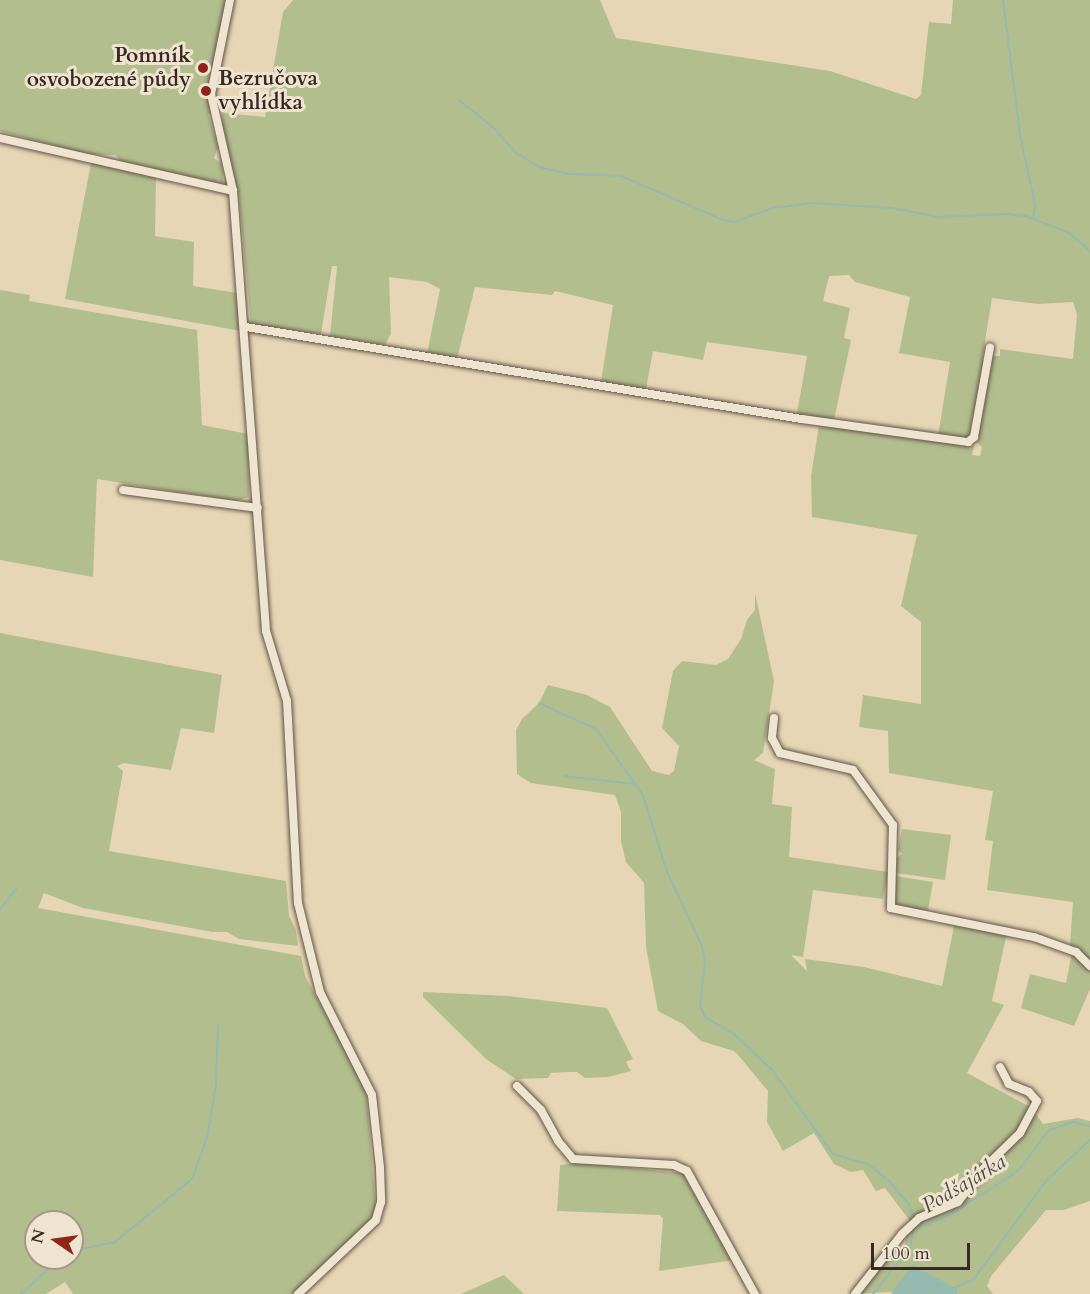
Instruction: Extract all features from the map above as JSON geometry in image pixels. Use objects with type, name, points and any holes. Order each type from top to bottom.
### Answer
[{"type":"street","points":[[230,0],[211,94],[233,190],[246,327],[266,631],[287,701],[298,903],[320,992],[372,1095],[381,1191],[376,1220],[298,1294]]},
{"type":"street","points":[[0,138],[233,190]]},
{"type":"street","points":[[246,327],[802,419],[968,442],[974,436],[990,347]]},
{"type":"street","points":[[123,490],[258,508]]},
{"type":"street","points":[[774,718],[772,738],[780,753],[853,770],[893,825],[891,908],[1034,938],[1076,952],[1090,966]]},
{"type":"street","points":[[855,1294],[902,1234],[919,1218],[958,1202],[985,1167],[1020,1133],[1037,1101],[1029,1092],[1009,1084],[1000,1067]]},
{"type":"street","points":[[517,1086],[541,1110],[558,1141],[573,1159],[674,1165],[687,1171],[756,1294]]},
{"type":"green space","points":[[0,0],[226,0],[208,100],[211,114],[208,114],[218,147],[214,158],[222,164],[223,184],[120,161],[116,155],[86,154],[0,131]]},
{"type":"green space","points":[[293,0],[600,0],[616,38],[830,71],[916,99],[921,95],[929,22],[951,24],[953,0],[1090,0],[1090,989],[1074,1026],[1021,1008],[1030,974],[1066,983],[1073,948],[1070,945],[1073,902],[987,890],[993,841],[985,840],[993,791],[889,773],[888,731],[859,727],[863,695],[921,704],[921,622],[901,606],[917,535],[812,517],[811,476],[819,425],[974,446],[972,455],[980,456],[982,447],[975,440],[991,356],[1000,356],[1000,349],[1073,359],[1077,315],[1073,302],[1038,304],[992,298],[982,360],[985,361],[968,440],[938,436],[950,362],[899,353],[910,297],[855,282],[849,275],[829,276],[823,301],[850,308],[844,338],[851,340],[834,420],[797,414],[807,356],[707,342],[703,360],[653,351],[646,389],[601,382],[613,305],[555,291],[552,295],[475,287],[457,359],[427,354],[440,289],[427,282],[389,277],[391,334],[385,345],[330,336],[337,266],[332,266],[321,334],[251,324],[239,197],[222,126],[223,113],[265,117],[283,12]]},
{"type":"green space","points":[[91,163],[156,177],[155,236],[194,242],[193,286],[237,293],[241,331],[65,299]]},
{"type":"green space","points":[[0,290],[30,295],[29,301],[197,330],[202,425],[248,434],[249,497],[236,501],[97,479],[93,577],[0,560]]},
{"type":"green space","points":[[755,593],[774,681],[763,753],[754,760],[775,769],[772,804],[792,807],[789,857],[888,872],[883,899],[813,890],[803,957],[791,955],[807,971],[805,959],[864,967],[942,986],[954,926],[1007,933],[992,1001],[1004,1005],[967,1073],[1032,1108],[1017,1130],[973,1175],[1020,1135],[1035,1113],[1043,1124],[1078,1118],[1090,1121],[1090,1201],[1064,1210],[1046,1210],[991,1276],[987,1286],[993,1294],[957,1294],[957,1289],[853,1294],[887,1255],[897,1256],[904,1248],[910,1221],[885,1188],[876,1191],[863,1170],[851,1172],[834,1164],[814,1133],[783,1151],[767,1122],[768,1091],[739,1056],[734,1051],[701,1041],[683,1024],[658,1011],[646,947],[644,883],[626,862],[621,841],[621,812],[615,795],[531,783],[517,774],[516,730],[522,719],[539,703],[548,685],[587,695],[610,707],[652,771],[669,775],[674,771],[679,746],[662,728],[673,671],[682,661],[716,665],[728,659],[741,639],[747,620],[755,610]]},
{"type":"green space","points":[[0,633],[222,675],[214,733],[181,728],[171,770],[124,763],[117,766],[123,771],[109,851],[286,881],[289,916],[296,930],[298,946],[239,939],[227,932],[212,932],[83,908],[44,893],[38,908],[301,956],[305,976],[366,1089],[376,1214],[295,1294],[73,1294],[65,1282],[46,1294],[0,1294]]},
{"type":"green space","points":[[902,829],[951,835],[945,880],[896,873],[897,858],[902,854],[898,850]]},
{"type":"green space","points":[[895,876],[933,882],[928,910],[895,908],[891,898]]},
{"type":"green space","points":[[423,992],[508,996],[607,1008],[633,1059],[626,1062],[631,1071],[608,1077],[585,1078],[577,1072],[566,1072],[551,1073],[548,1078],[516,1079],[486,1059],[423,997]]},
{"type":"green space","points":[[577,1163],[683,1173],[734,1260],[659,1271],[663,1218],[660,1215],[557,1211],[560,1165]]},
{"type":"green space","points":[[504,1275],[524,1294],[461,1294]]},
{"type":"water","points":[[912,1265],[957,1289],[957,1294],[891,1294]]},
{"type":"waterway","points":[[1003,0],[1020,135],[1035,205],[1033,219]]},
{"type":"waterway","points":[[459,100],[494,128],[516,153],[539,167],[569,174],[621,176],[723,220],[734,222],[773,208],[812,203],[891,208],[939,217],[1007,214],[1026,216],[1069,233],[1090,251]]},
{"type":"waterway","points":[[539,703],[596,729],[643,795],[667,872],[702,946],[705,962],[700,1005],[705,1017],[734,1034],[772,1070],[833,1154],[868,1164],[889,1181],[910,1205],[914,1220]]},
{"type":"waterway","points":[[564,776],[636,784]]},
{"type":"waterway","points":[[0,909],[16,889]]},
{"type":"waterway","points":[[84,1248],[115,1242],[192,1179],[207,1138],[216,1085],[218,1025]]},
{"type":"waterway","name":"Podšajárka","points":[[873,1294],[910,1247],[914,1226],[924,1226],[949,1215],[1018,1171],[1049,1130],[1074,1122],[1090,1126]]},
{"type":"waterway","points":[[954,1288],[974,1279],[1046,1181],[1090,1140]]},
{"type":"waterway","points":[[21,1294],[47,1270]]},
{"type":"place","name":"Pomník osvobozené půdy","points":[[203,68]]},
{"type":"place","name":"Bezručova vyhlídka","points":[[206,91]]}]
